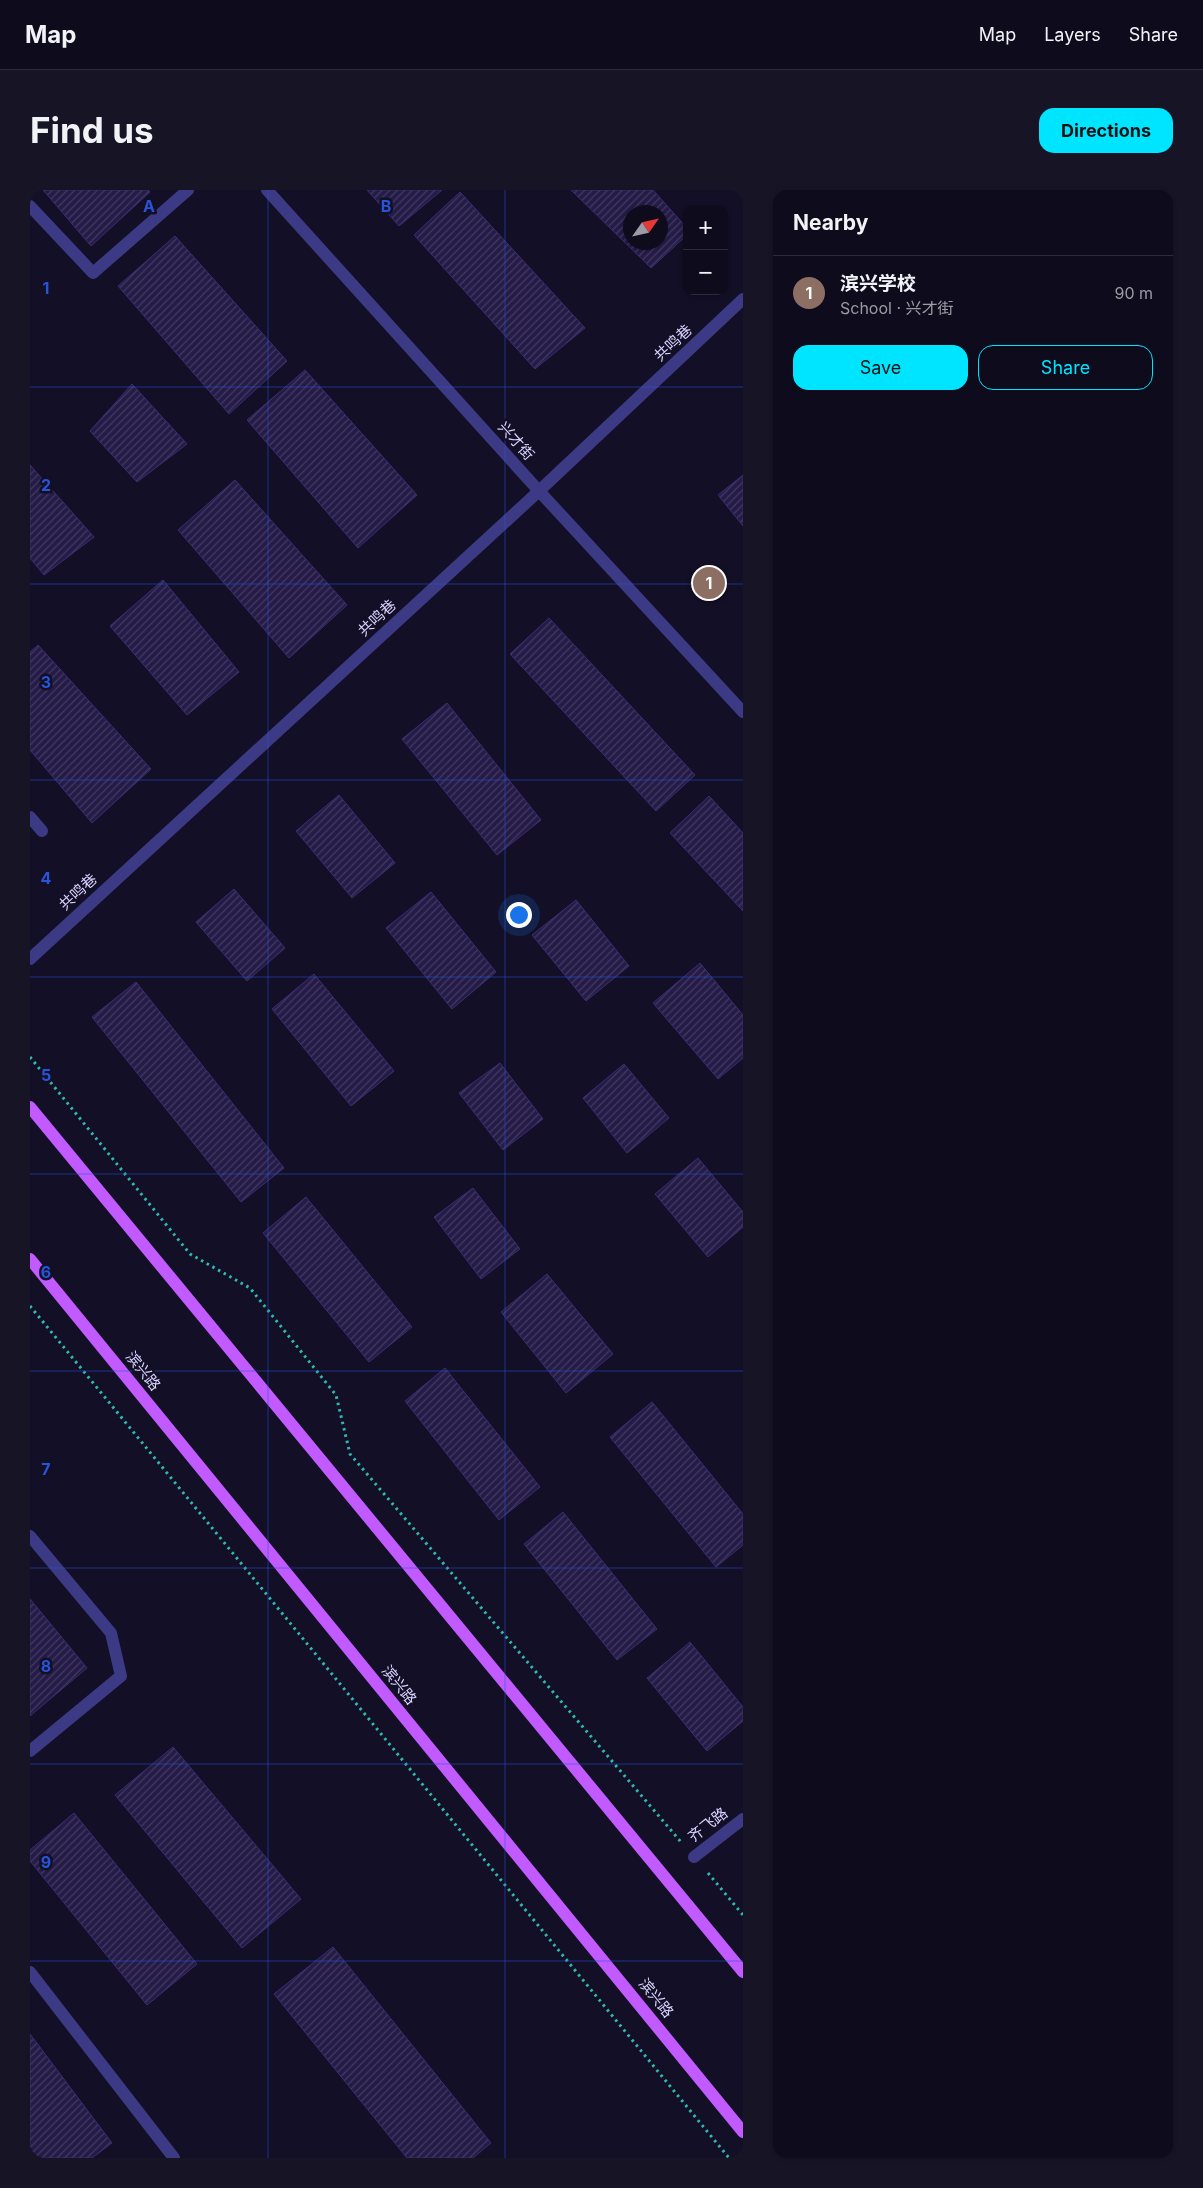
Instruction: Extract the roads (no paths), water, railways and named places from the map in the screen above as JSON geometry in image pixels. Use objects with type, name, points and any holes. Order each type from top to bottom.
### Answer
[{"type":"main road","points":[[30,1107],[743,1972]]},
{"type":"main road","name":"滨兴路","points":[[30,1259],[743,2132]]},
{"type":"street","points":[[30,206],[93,273],[188,190]]},
{"type":"street","name":"兴才街","points":[[267,190],[539,491],[743,712]]},
{"type":"street","name":"共鸣巷","points":[[30,959],[539,491],[743,299]]},
{"type":"street","points":[[30,817],[42,831]]},
{"type":"street","points":[[30,1536],[111,1632],[121,1676],[30,1751]]},
{"type":"street","name":"齐飞路","points":[[694,1857],[743,1818]]},
{"type":"street","points":[[30,1972],[174,2158]]},
{"type":"place","name":"滨兴学校","points":[[709,583]]}]
